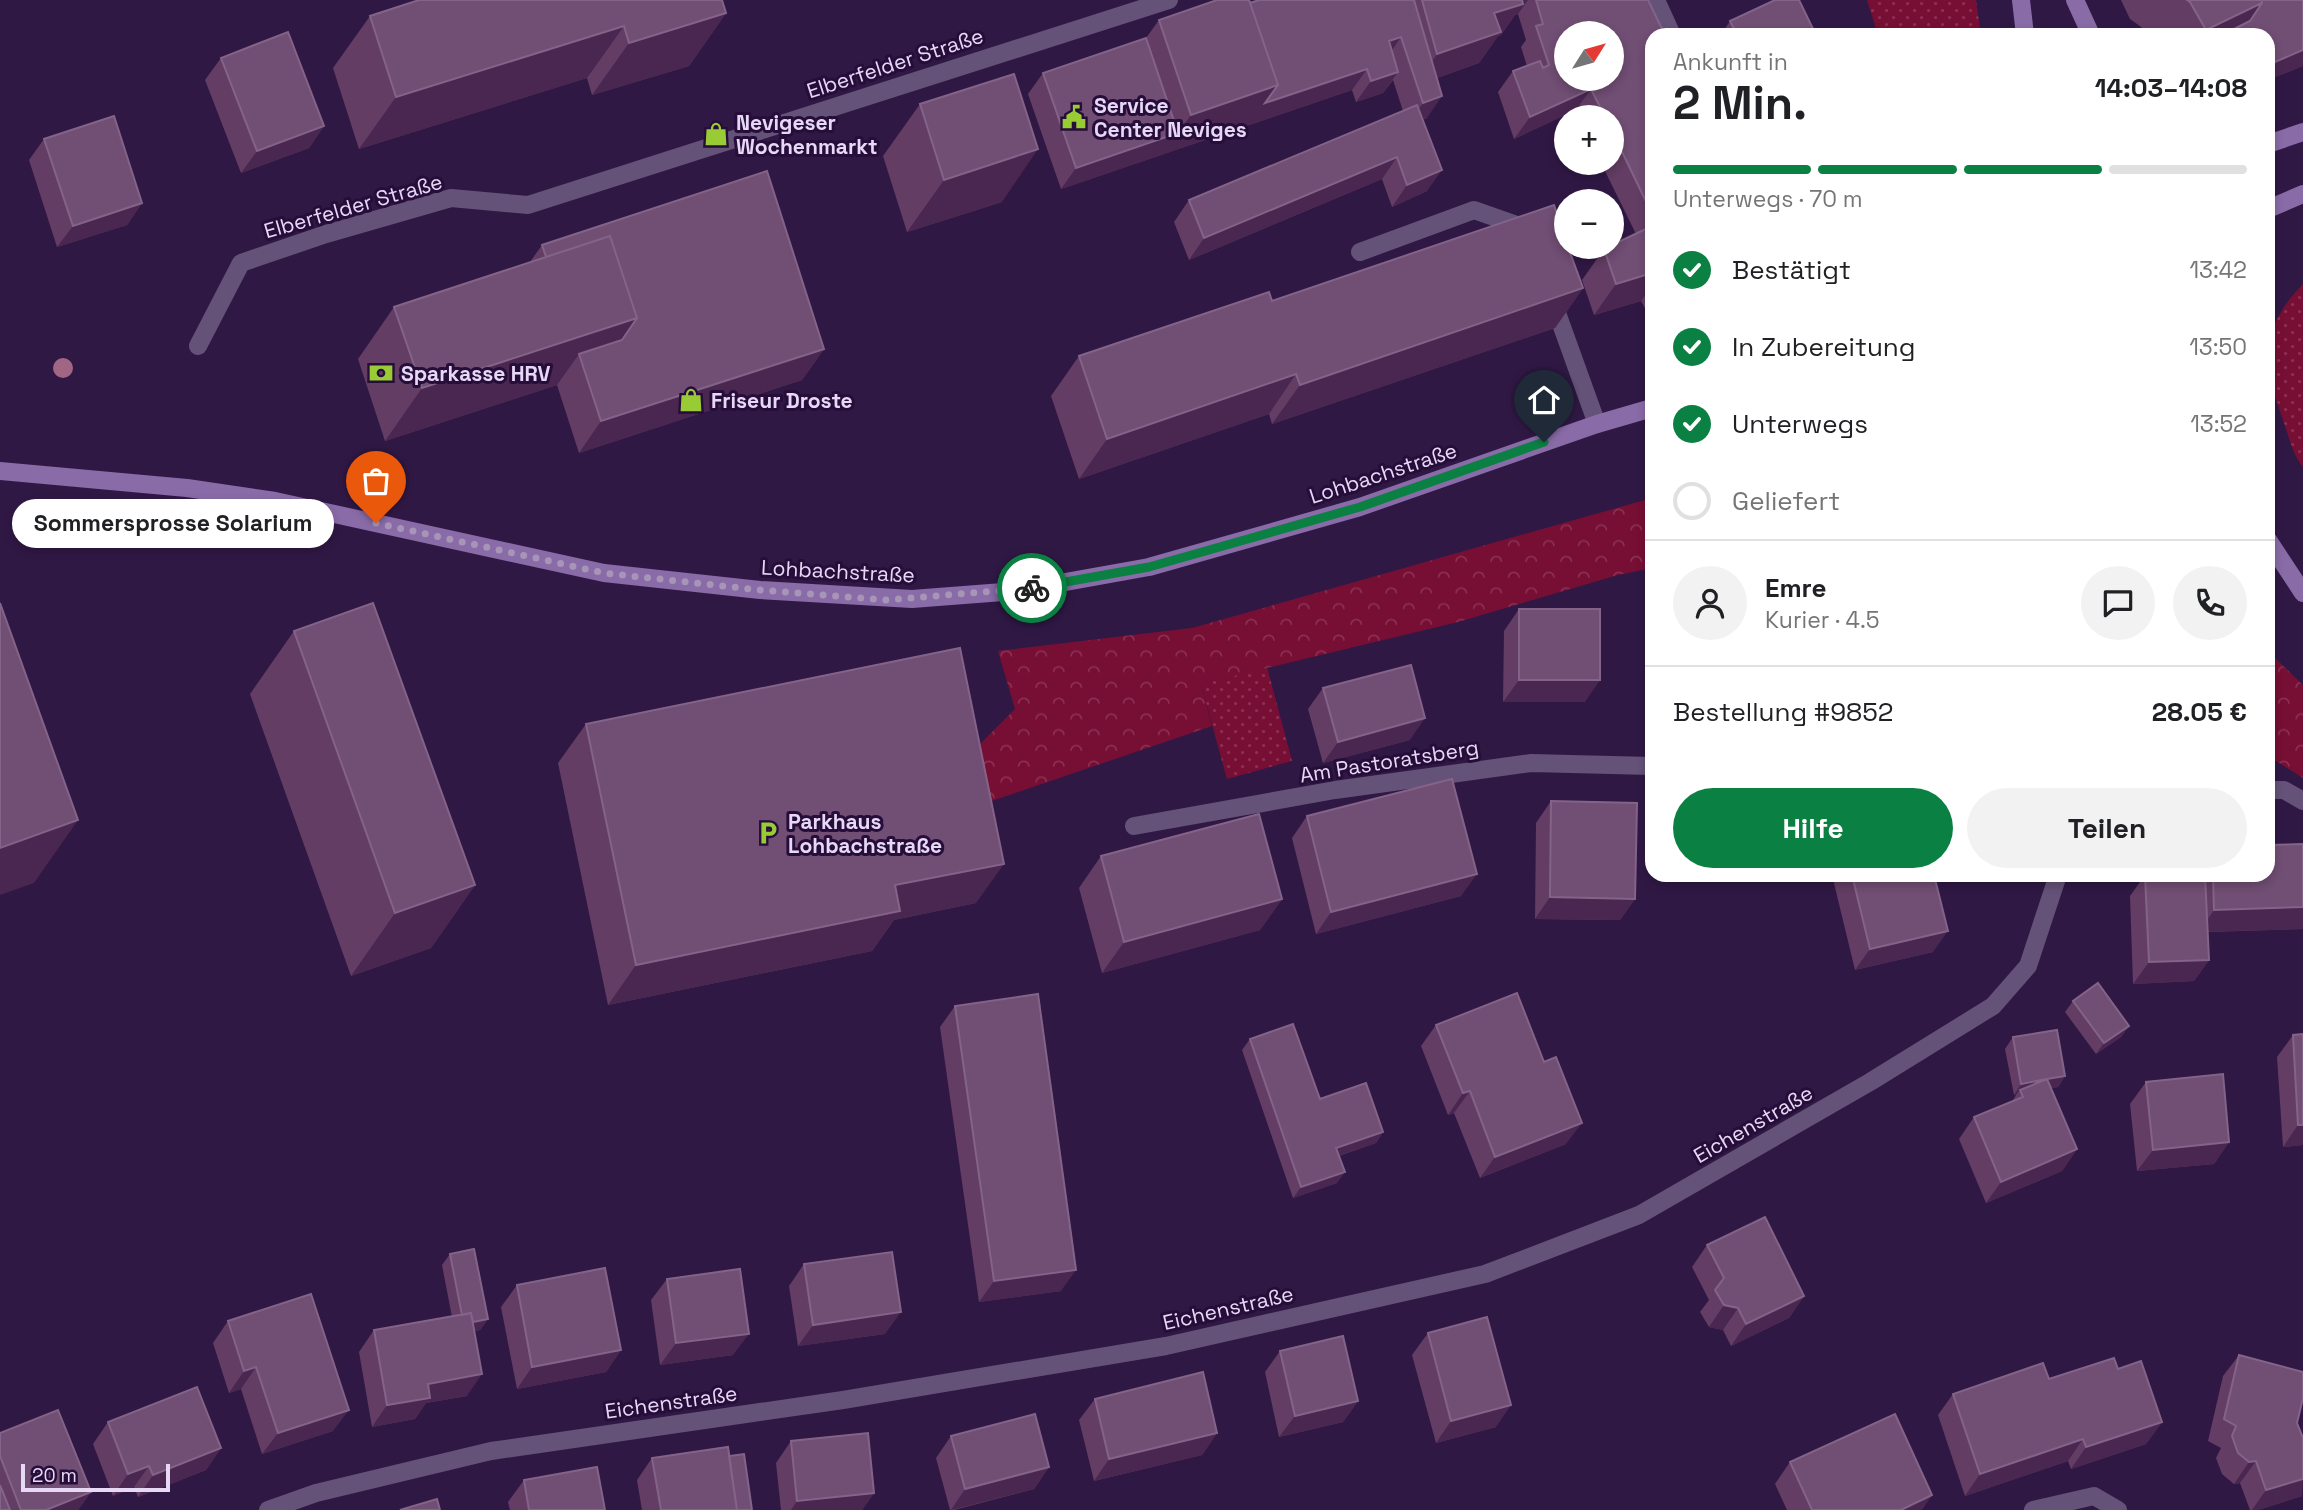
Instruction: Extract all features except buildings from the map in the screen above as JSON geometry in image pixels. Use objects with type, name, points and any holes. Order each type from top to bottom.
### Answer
[{"type":"main road","points":[[2021,0],[2024,28]]},
{"type":"main road","points":[[2075,0],[2088,28]]},
{"type":"main road","points":[[2275,140],[2303,132]]},
{"type":"main road","points":[[2275,206],[2303,194]]},
{"type":"main road","name":"Lohbachstraße","points":[[1597,424],[1645,400]]},
{"type":"main road","name":"Lohbachstraße","points":[[0,471],[187,488],[275,501],[604,573],[760,590],[912,599],[1016,591],[1149,567],[1360,507],[1597,424],[1645,410]]},
{"type":"main road","points":[[2275,553],[2303,595]]},
{"type":"main road","points":[[2275,570],[2303,595]]},
{"type":"street","name":"Elberfelder Straße","points":[[198,346],[241,263],[326,234],[451,198],[528,205],[1169,0]]},
{"type":"street","points":[[1656,0],[1669,28]]},
{"type":"street","points":[[1360,252],[1474,210],[1527,228],[1532,241]]},
{"type":"street","points":[[1546,280],[1597,424]]},
{"type":"street","name":"Am Pastoratsberg","points":[[1134,825],[1335,790],[1531,764],[1645,766]]},
{"type":"street","points":[[2275,790],[2284,790],[2303,801]]},
{"type":"street","name":"Eichenstraße","points":[[268,1510],[316,1493],[491,1451],[843,1400],[1166,1346],[1485,1274],[1639,1214],[1846,1096],[1993,1006],[2028,966],[2056,882]]},
{"type":"street","points":[[2033,1510],[2094,1496],[2118,1510]]},
{"type":"green space","points":[[1867,0],[1976,0],[1980,28],[1876,28]]},
{"type":"green space","points":[[2303,284],[2303,467],[2294,451],[2275,395],[2275,325],[2288,301]]},
{"type":"green space","points":[[1645,500],[1645,569],[1458,622],[1201,684],[1212,726],[974,807],[964,760],[1015,709],[998,651],[1192,628]]},
{"type":"green space","points":[[2275,658],[2303,685],[2303,778],[2275,760]]},
{"type":"green space","points":[[1267,667],[1292,761],[1227,779],[1201,684]]},
{"type":"way so far","points":[[376,523],[604,573],[760,590],[886,600],[1032,588]]},
{"type":"place","name":"Service Center Neviges","points":[[1074,117]]},
{"type":"place","name":"Nevigeser Wochenmarkt","points":[[716,134]]},
{"type":"place","name":"Sparkasse HRV","points":[[381,373]]},
{"type":"place","name":"Friseur Droste","points":[[691,400]]},
{"type":"place","name":"Sommersprosse Solarium","points":[[376,523]]},
{"type":"place","name":"Parkhaus Lohbachstraße","points":[[768,833]]},
{"type":"route","points":[[1032,588],[1149,567],[1360,507],[1544,442]]}]
